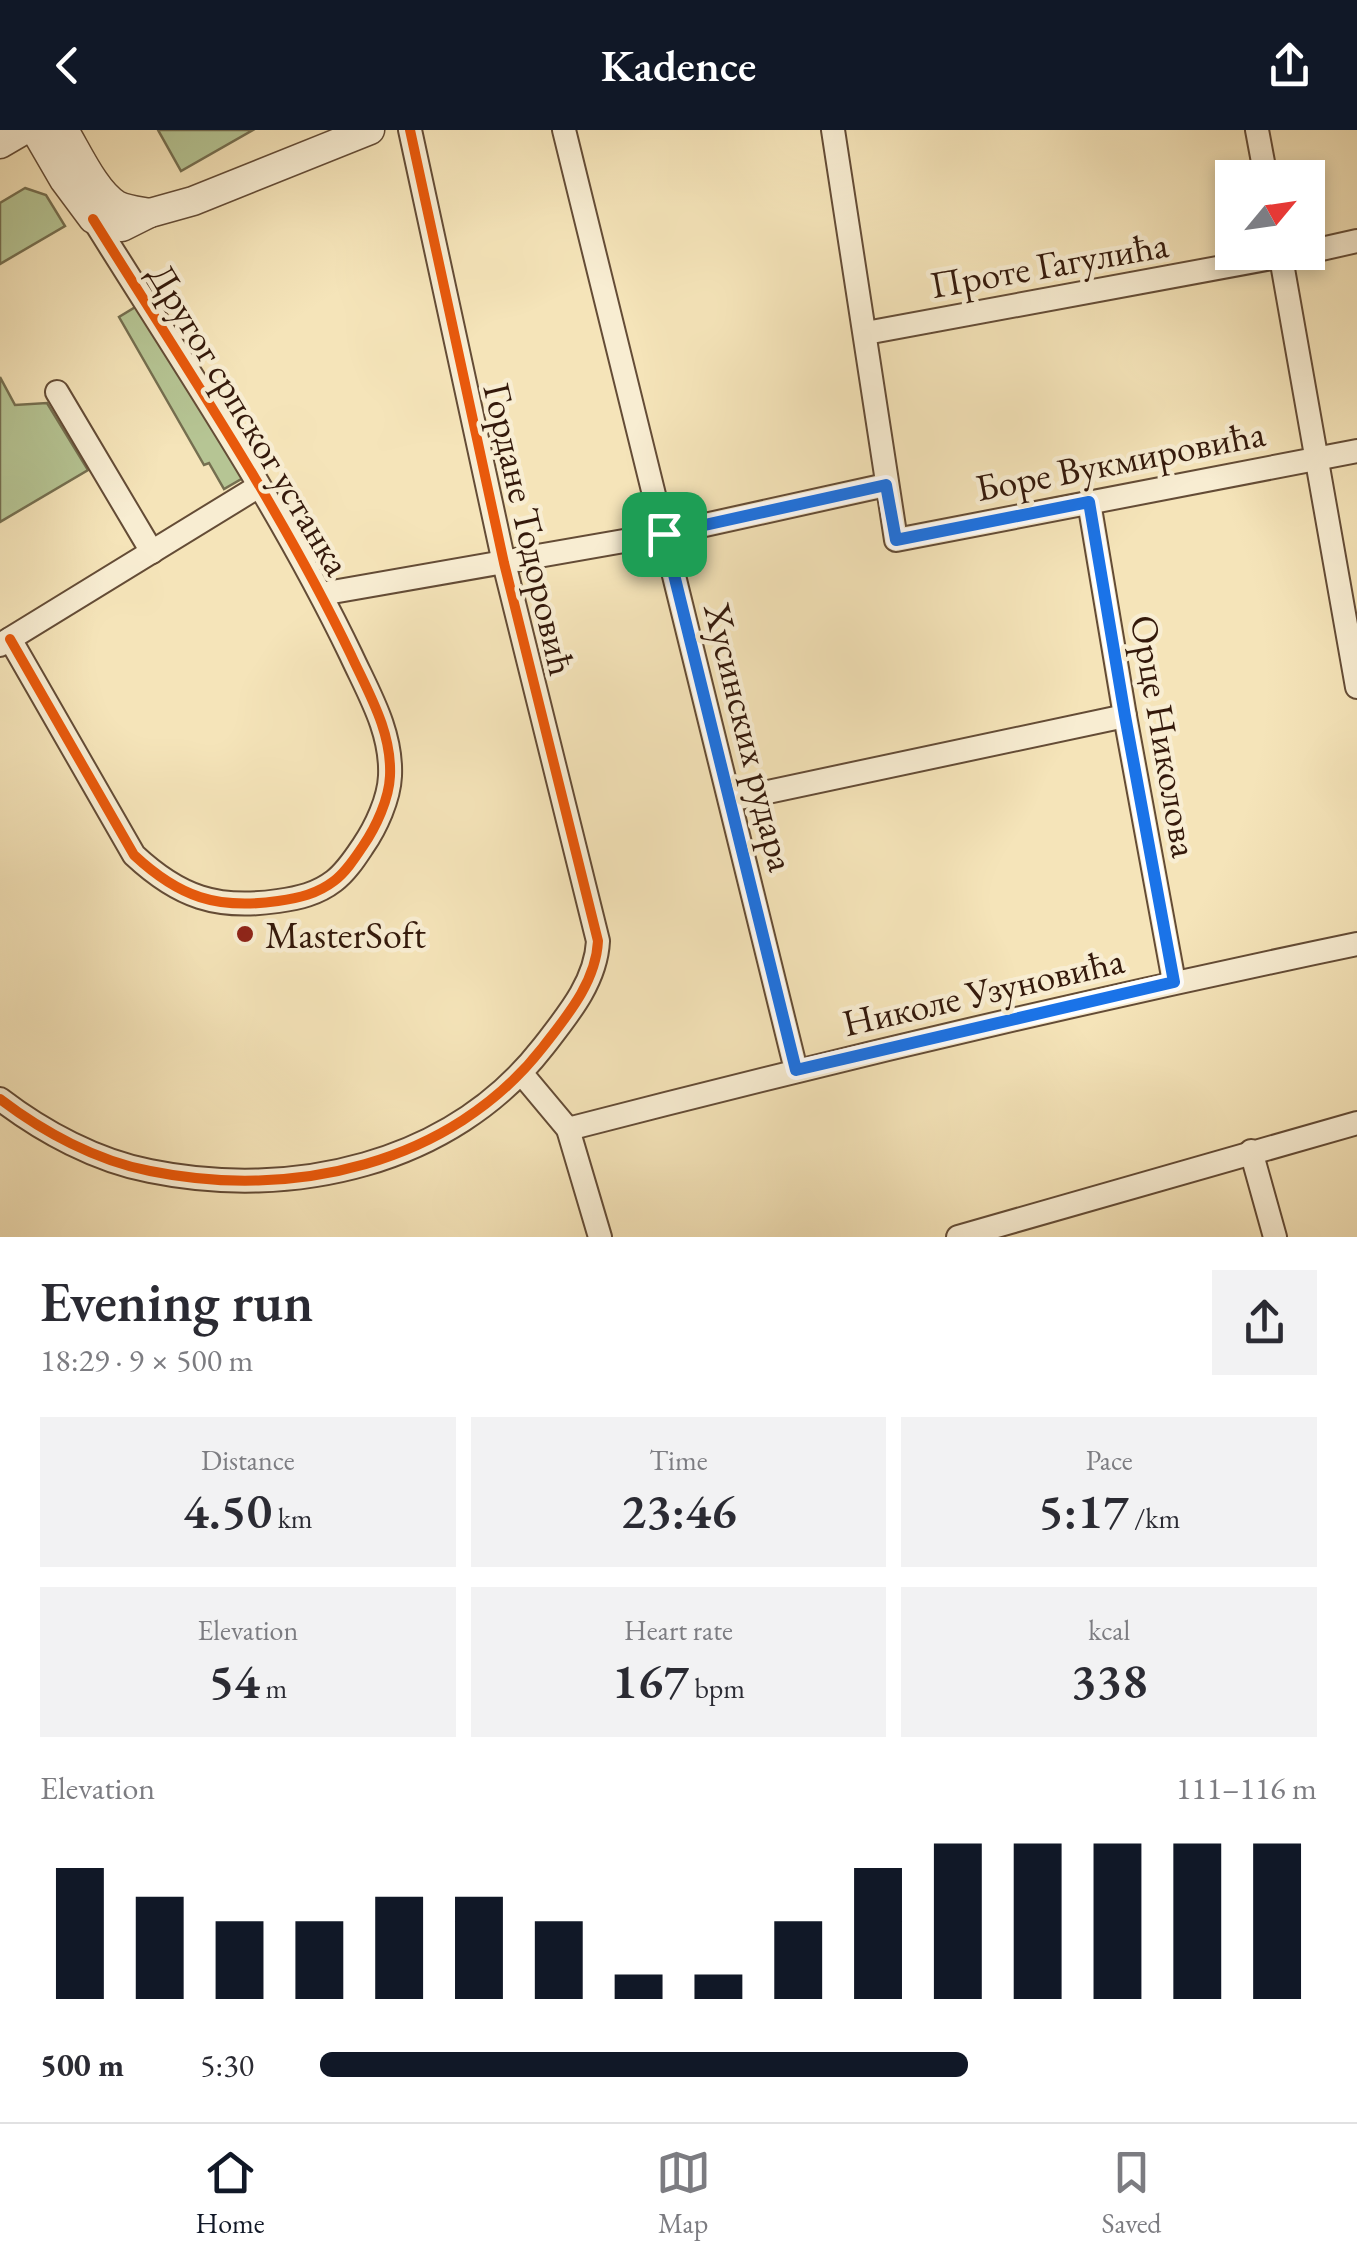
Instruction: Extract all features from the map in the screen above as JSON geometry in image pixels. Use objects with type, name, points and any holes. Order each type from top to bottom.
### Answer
[{"type":"street","points":[[42,134],[64,180],[93,219],[122,227],[370,130]]},
{"type":"street","name":"Гордане Тодоровић","points":[[410,130],[504,563],[598,940],[590,977],[568,1015],[522,1074]]},
{"type":"street","name":"Хусинских рудара","points":[[564,130],[796,1070]]},
{"type":"street","points":[[321,594],[664,534],[886,485],[834,130]]},
{"type":"street","points":[[1257,130],[1263,160]]},
{"type":"street","points":[[42,134],[92,177],[108,198],[127,208],[150,213]]},
{"type":"street","points":[[0,144],[42,134]]},
{"type":"street","name":"Другог српског устанка","points":[[5,642],[134,854],[178,888],[224,904],[253,905],[307,897],[336,880],[370,836],[390,779],[388,742],[378,714],[321,594],[260,486],[93,219]]},
{"type":"street","name":"Проте Гагулића","points":[[1325,248],[1357,241]]},
{"type":"street","name":"Проте Гагулића","points":[[866,333],[1215,268]]},
{"type":"street","points":[[1295,270],[1316,457],[1357,683]]},
{"type":"street","points":[[57,392],[152,552]]},
{"type":"street","name":"Боре Вукмировића","points":[[886,485],[896,540],[1357,451]]},
{"type":"street","points":[[5,642],[260,486]]},
{"type":"street","name":"Орце Николова","points":[[1089,502],[1174,982]]},
{"type":"street","points":[[730,800],[1125,716]]},
{"type":"street","name":"Николе Узуновића","points":[[568,1129],[796,1070],[1174,982],[1357,944]]},
{"type":"street","points":[[0,1099],[86,1151],[146,1171],[207,1180],[278,1180],[351,1168],[431,1140],[479,1111],[522,1074],[568,1129],[600,1237]]},
{"type":"street","points":[[958,1237],[1357,1123]]},
{"type":"street","points":[[1251,1152],[1275,1237]]},
{"type":"green space","points":[[158,130],[253,130],[181,171]]},
{"type":"green space","points":[[25,188],[46,195],[65,226],[0,264],[0,203]]},
{"type":"green space","points":[[142,303],[243,478],[224,489],[209,463],[204,465],[119,317]]},
{"type":"green space","points":[[0,377],[15,405],[47,403],[88,470],[0,522]]},
{"type":"cycle path","points":[[0,1099],[71,1144],[150,1171],[204,1179],[312,1176],[365,1164],[416,1146],[463,1120],[506,1087],[543,1047],[579,998],[592,970],[598,941],[504,563],[410,130]]},
{"type":"cycle path","points":[[10,639],[134,855],[183,890],[236,904],[307,895],[342,873],[373,830],[389,785],[390,760],[372,699],[323,598],[261,488],[93,219]]},
{"type":"place","name":"MasterSoft","points":[[245,934]]},
{"type":"route","points":[[886,485],[896,540],[1089,502],[1174,982],[796,1070],[664,534],[886,485]]}]
